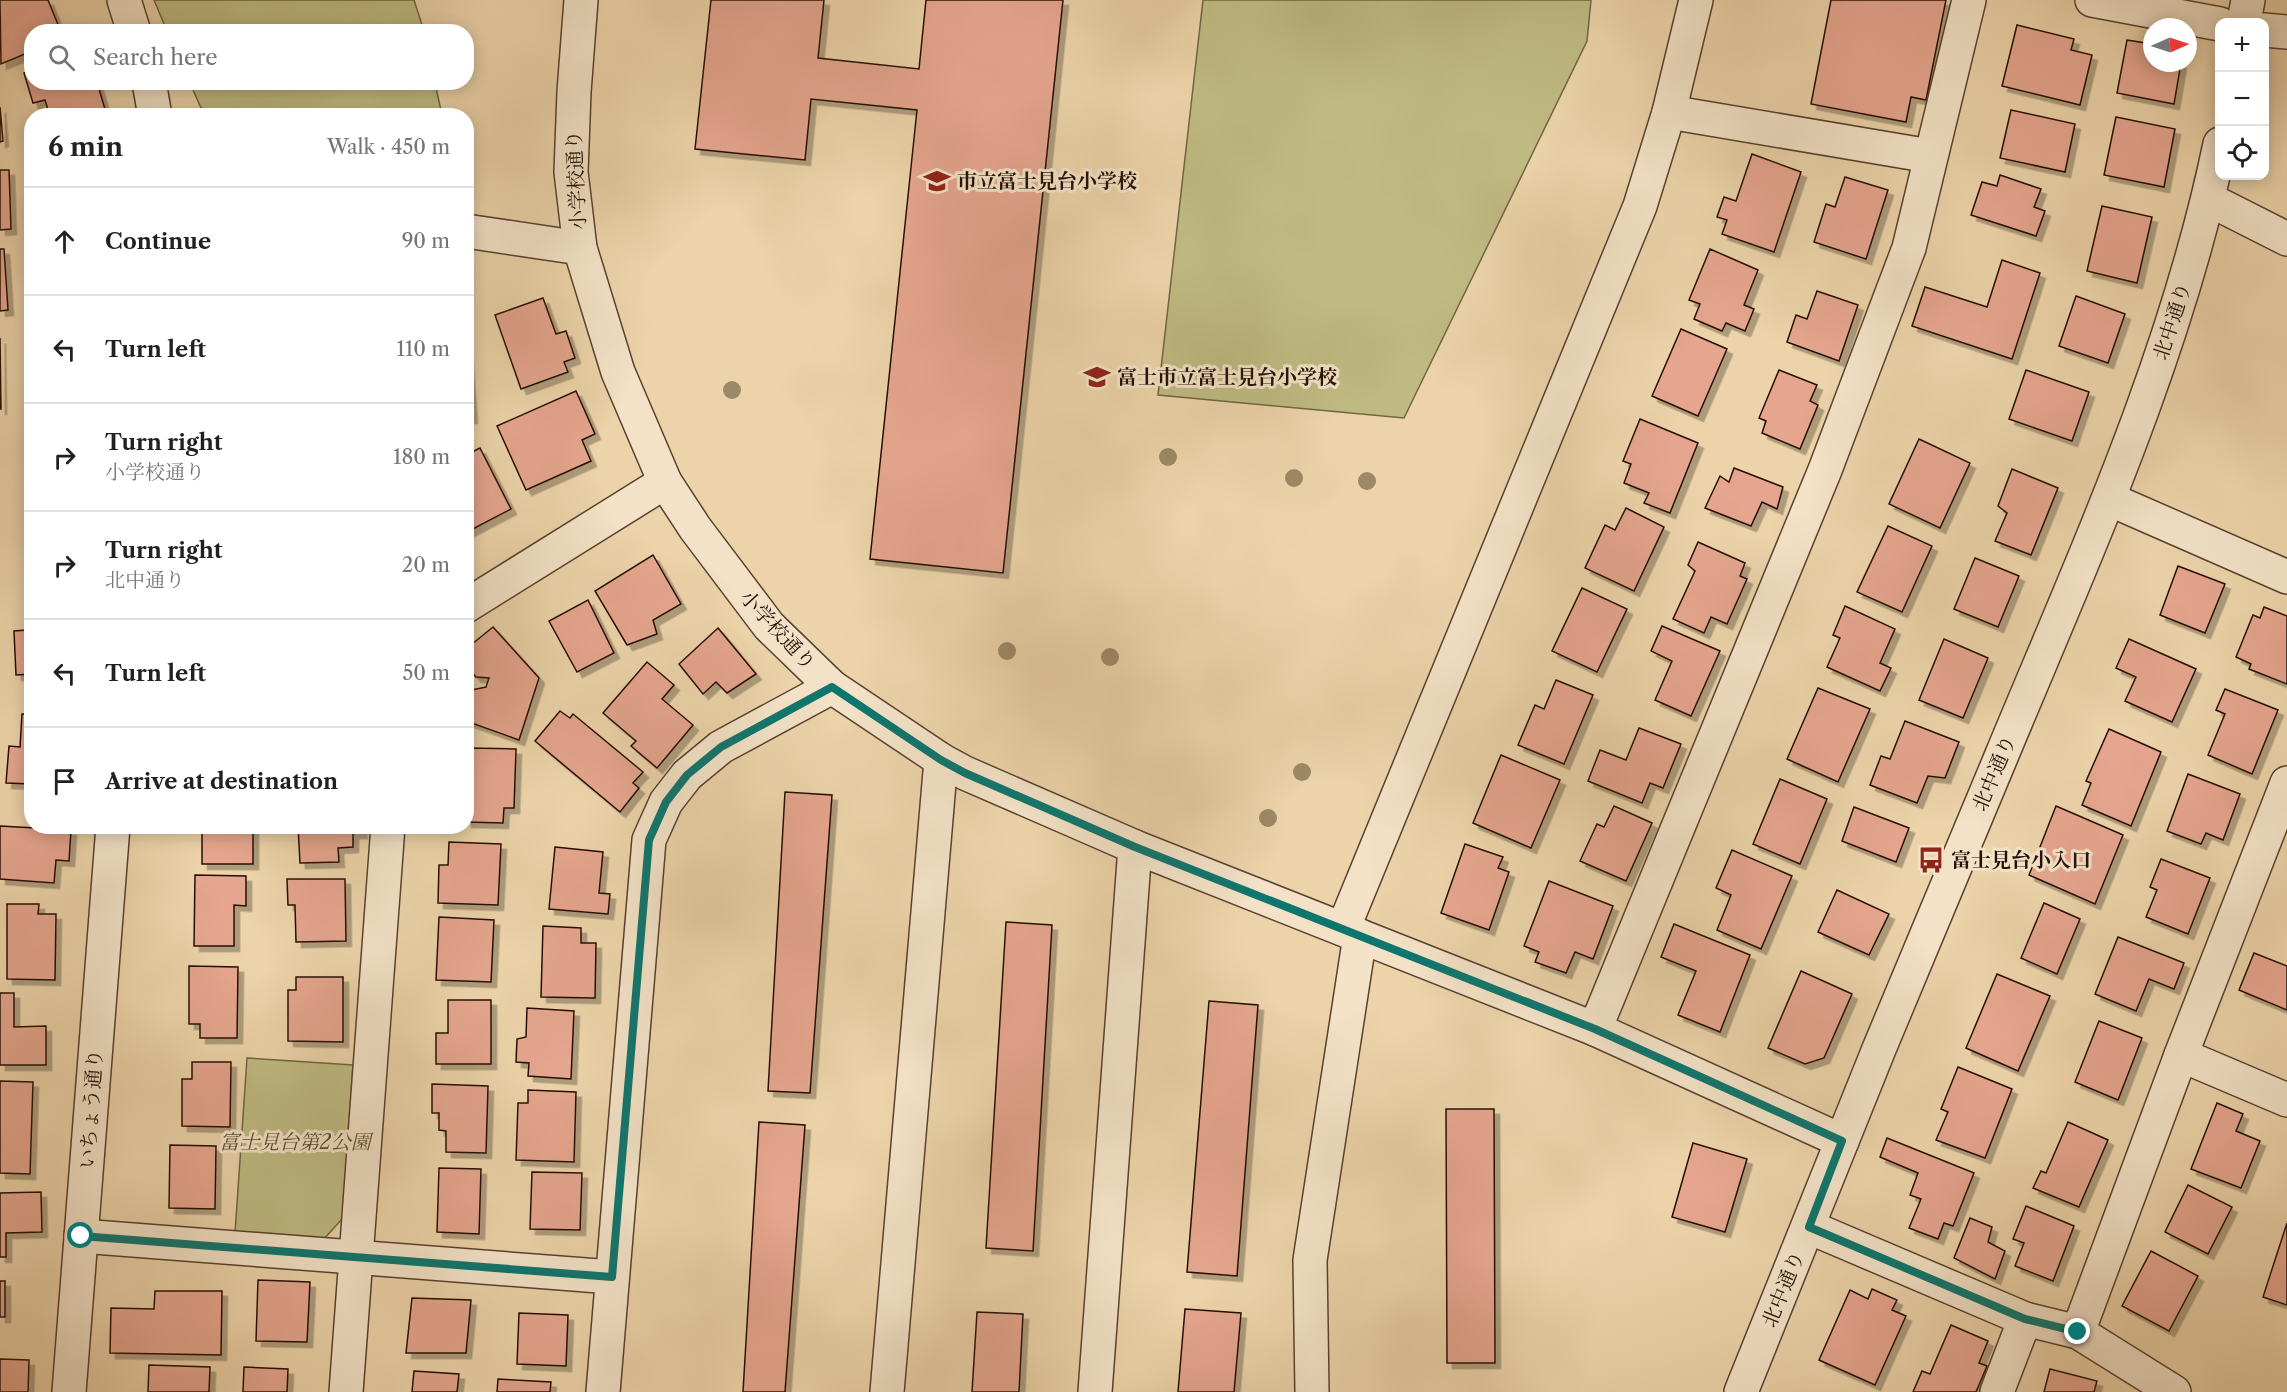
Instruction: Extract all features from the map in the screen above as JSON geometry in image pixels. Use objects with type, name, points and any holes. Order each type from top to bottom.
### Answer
[{"type":"street","points":[[124,0],[132,24]]},
{"type":"street","name":"小学校通り","points":[[581,0],[574,92],[572,172],[579,248],[618,372],[665,482],[701,536],[769,626],[832,687],[941,760],[965,773],[1135,847],[1595,1029],[1842,1141]]},
{"type":"street","points":[[1312,1392],[1310,1260],[1352,933],[1640,206],[1669,112],[1696,0]]},
{"type":"street","points":[[1595,1029],[1825,470],[1909,248],[1969,0]]},
{"type":"street","points":[[2092,0],[2215,23]]},
{"type":"street","points":[[2245,18],[2248,0]]},
{"type":"street","points":[[2269,30],[2287,32]]},
{"type":"street","points":[[150,90],[154,108]]},
{"type":"street","points":[[1669,112],[1930,156]]},
{"type":"street","name":"北中通り","points":[[1741,1392],[1883,1039],[2109,499],[2154,378],[2186,278],[2215,167]]},
{"type":"street","points":[[2208,199],[2287,239]]},
{"type":"street","points":[[474,232],[579,248]]},
{"type":"street","points":[[474,601],[665,482]]},
{"type":"street","points":[[2109,499],[2287,577]]},
{"type":"street","points":[[603,1392],[649,840],[666,802],[687,775],[721,747],[832,687]]},
{"type":"street","points":[[887,1392],[941,760]]},
{"type":"street","points":[[2078,1332],[2181,1054],[2287,783]]},
{"type":"street","name":"いちょう通り","points":[[69,1392],[112,834]]},
{"type":"street","points":[[346,1392],[387,834]]},
{"type":"street","points":[[1095,1392],[1135,847]]},
{"type":"street","points":[[2181,1054],[2287,1100]]},
{"type":"street","points":[[1809,1227],[2025,1319],[2078,1332],[2174,1392]]},
{"type":"street","points":[[81,1236],[612,1277]]},
{"type":"street","points":[[1997,1392],[2025,1319]]},
{"type":"green space","points":[[154,0],[414,0],[422,24],[164,24]]},
{"type":"green space","points":[[1203,0],[1591,0],[1587,41],[1404,418],[1158,395]]},
{"type":"green space","points":[[193,90],[437,90],[440,108],[201,108]]},
{"type":"green space","name":"富士見台第2公園","points":[[247,1058],[353,1065],[343,1218],[324,1239],[235,1233]]},
{"type":"building","points":[[0,0],[48,0],[58,24],[24,24],[24,54],[1,64]]},
{"type":"building","points":[[711,0],[824,0],[818,58],[919,69],[926,0],[1063,0],[1003,573],[870,559],[917,110],[811,99],[805,160],[695,149]]},
{"type":"building","points":[[1831,0],[1946,0],[1926,100],[1911,97],[1906,122],[1811,104]]},
{"type":"building","points":[[2017,25],[2074,39],[2071,50],[2092,55],[2080,105],[2002,86]]},
{"type":"building","points":[[2127,40],[2143,43],[2143,72],[2179,72],[2174,104],[2117,93]]},
{"type":"building","points":[[29,90],[99,90],[105,108],[48,108],[45,100],[33,103]]},
{"type":"building","points":[[0,107],[3,141],[0,142]]},
{"type":"building","points":[[2011,110],[2075,124],[2065,172],[2000,158]]},
{"type":"building","points":[[2116,117],[2175,129],[2164,187],[2104,175]]},
{"type":"building","points":[[1752,154],[1801,172],[1774,252],[1722,234],[1727,220],[1717,217],[1724,197],[1736,201]]},
{"type":"building","points":[[0,170],[9,170],[11,229],[0,230]]},
{"type":"building","points":[[2000,175],[2041,189],[2034,207],[2045,211],[2036,236],[1971,215],[1982,182],[1997,186]]},
{"type":"building","points":[[1845,177],[1888,190],[1866,259],[1814,242],[1826,204],[1835,207]]},
{"type":"building","points":[[2102,206],[2152,217],[2137,283],[2087,271]]},
{"type":"building","points":[[0,249],[4,249],[8,310],[0,311]]},
{"type":"building","points":[[1710,249],[1758,270],[1744,305],[1754,309],[1745,331],[1726,323],[1722,331],[1694,319],[1700,304],[1689,300]]},
{"type":"building","points":[[2002,260],[2040,273],[2012,359],[1912,326],[1925,287],[1987,307]]},
{"type":"building","points":[[1817,291],[1858,305],[1839,361],[1787,342],[1796,315],[1807,319]]},
{"type":"building","points":[[2076,296],[2125,314],[2108,363],[2059,346]]},
{"type":"building","points":[[543,298],[556,334],[566,331],[575,358],[564,362],[568,372],[521,389],[495,315]]},
{"type":"building","points":[[1681,329],[1727,349],[1698,416],[1652,396]]},
{"type":"building","points":[[0,338],[1,409],[0,409]]},
{"type":"building","points":[[1779,370],[1817,385],[1810,401],[1818,405],[1800,449],[1762,433],[1766,421],[1759,418]]},
{"type":"building","points":[[2026,370],[2089,392],[2072,441],[2009,419]]},
{"type":"building","points":[[576,391],[595,434],[582,440],[591,461],[526,490],[497,426]]},
{"type":"building","points":[[1640,419],[1698,443],[1670,513],[1644,503],[1649,493],[1624,483],[1631,464],[1623,461]]},
{"type":"building","points":[[1919,439],[1970,463],[1940,528],[1889,504]]},
{"type":"building","points":[[480,448],[511,509],[474,528],[474,451]]},
{"type":"building","points":[[1734,468],[1783,487],[1777,509],[1762,502],[1751,526],[1705,508],[1720,476],[1729,482]]},
{"type":"building","points":[[2012,469],[2058,488],[2031,555],[1995,541],[2007,513],[1998,506]]},
{"type":"building","points":[[1626,508],[1664,527],[1634,591],[1585,568],[1605,525],[1615,530]]},
{"type":"building","points":[[1888,526],[1932,546],[1902,612],[1857,592]]},
{"type":"building","points":[[1698,542],[1745,563],[1740,576],[1747,579],[1727,624],[1711,617],[1704,633],[1673,619],[1695,571],[1688,565]]},
{"type":"building","points":[[653,555],[681,604],[653,620],[657,634],[627,645],[595,591]]},
{"type":"building","points":[[1975,558],[2019,576],[1998,627],[1954,609]]},
{"type":"building","points":[[2178,566],[2225,584],[2205,633],[2160,615]]},
{"type":"building","points":[[1582,588],[1627,609],[1597,672],[1552,651]]},
{"type":"building","points":[[588,600],[614,653],[577,672],[549,621]]},
{"type":"building","points":[[1845,606],[1895,629],[1880,663],[1891,668],[1880,691],[1827,667],[1840,638],[1833,635]]},
{"type":"building","points":[[2264,607],[2287,616],[2287,684],[2249,669],[2251,664],[2236,657],[2253,615],[2260,618]]},
{"type":"building","points":[[1662,626],[1720,651],[1691,716],[1655,700],[1672,661],[1651,651]]},
{"type":"building","points":[[493,627],[539,678],[519,740],[474,724],[474,689],[486,687],[489,678],[474,675],[474,642]]},
{"type":"building","points":[[718,628],[756,674],[727,693],[716,682],[703,694],[679,664]]},
{"type":"building","points":[[24,630],[24,674],[16,675],[14,631]]},
{"type":"building","points":[[1944,639],[1988,658],[1963,718],[1919,700]]},
{"type":"building","points":[[2129,639],[2196,669],[2172,722],[2125,701],[2136,677],[2116,668]]},
{"type":"building","points":[[647,662],[674,685],[662,699],[693,725],[657,768],[631,746],[636,741],[603,713]]},
{"type":"building","points":[[1556,680],[1593,695],[1564,764],[1518,745],[1535,705],[1544,709]]},
{"type":"building","points":[[1818,688],[1870,709],[1838,782],[1787,759]]},
{"type":"building","points":[[2225,689],[2278,710],[2252,774],[2208,755],[2225,714],[2216,710]]},
{"type":"building","points":[[560,711],[570,718],[573,714],[643,772],[633,783],[639,788],[620,812],[535,741]]},
{"type":"building","points":[[22,714],[24,714],[24,784],[6,783],[9,746],[20,747]]},
{"type":"building","points":[[1905,721],[1959,742],[1945,778],[1928,776],[1917,803],[1870,785],[1881,756],[1890,759]]},
{"type":"building","points":[[1639,728],[1681,744],[1663,788],[1650,783],[1642,803],[1588,781],[1600,750],[1626,760]]},
{"type":"building","points":[[2109,729],[2161,752],[2131,826],[2082,805],[2091,783],[2086,781]]},
{"type":"building","points":[[474,748],[516,749],[514,808],[504,808],[503,823],[474,822]]},
{"type":"building","points":[[1501,755],[1560,780],[1531,848],[1473,823]]},
{"type":"building","points":[[2188,774],[2240,794],[2223,840],[2206,833],[2201,844],[2167,831]]},
{"type":"building","points":[[1780,779],[1827,799],[1800,864],[1753,844]]},
{"type":"building","points":[[785,792],[832,795],[810,1093],[768,1091]]},
{"type":"building","points":[[1614,806],[1652,823],[1626,881],[1580,861],[1597,824],[1604,827]]},
{"type":"building","points":[[2056,806],[2123,835],[2095,904],[2029,875]]},
{"type":"building","points":[[1854,807],[1909,828],[1896,862],[1842,841]]},
{"type":"building","points":[[0,826],[24,827],[24,834],[71,834],[69,861],[56,860],[54,883],[0,879]]},
{"type":"building","points":[[202,834],[253,834],[253,864],[202,864]]},
{"type":"building","points":[[298,834],[353,834],[353,847],[338,848],[339,862],[300,863]]},
{"type":"building","points":[[449,842],[501,844],[498,905],[438,903],[439,865],[448,865]]},
{"type":"building","points":[[1465,844],[1503,857],[1498,868],[1509,872],[1489,930],[1441,913]]},
{"type":"building","points":[[555,847],[603,852],[599,893],[610,894],[608,914],[549,909]]},
{"type":"building","points":[[1732,850],[1792,876],[1761,949],[1717,930],[1731,895],[1716,888]]},
{"type":"building","points":[[2161,859],[2210,878],[2188,934],[2146,917],[2157,890],[2150,887]]},
{"type":"building","points":[[195,875],[246,876],[246,906],[234,905],[234,946],[194,946]]},
{"type":"building","points":[[287,879],[345,879],[346,941],[296,942],[295,905],[288,905]]},
{"type":"building","points":[[1549,881],[1613,906],[1593,959],[1575,952],[1566,973],[1535,962],[1539,952],[1524,946]]},
{"type":"building","points":[[1837,890],[1889,914],[1869,955],[1818,932]]},
{"type":"building","points":[[2044,903],[2080,919],[2057,974],[2021,958]]},
{"type":"building","points":[[7,904],[39,904],[38,914],[56,914],[55,980],[7,979]]},
{"type":"building","points":[[439,917],[494,920],[491,982],[436,980]]},
{"type":"building","points":[[1006,922],[1052,925],[1033,1251],[986,1248]]},
{"type":"building","points":[[1674,924],[1750,955],[1720,1032],[1678,1015],[1696,971],[1661,957]]},
{"type":"building","points":[[543,926],[581,928],[581,943],[596,943],[595,998],[541,997]]},
{"type":"building","points":[[2118,937],[2184,963],[2174,989],[2149,979],[2136,1011],[2095,994]]},
{"type":"building","points":[[2254,953],[2287,966],[2287,1010],[2239,990]]},
{"type":"building","points":[[189,966],[238,967],[237,1038],[200,1038],[200,1024],[189,1024]]},
{"type":"building","points":[[1801,971],[1852,994],[1824,1058],[1805,1064],[1768,1048]]},
{"type":"building","points":[[1997,974],[2050,996],[2018,1071],[1966,1048]]},
{"type":"building","points":[[296,977],[343,977],[343,1042],[288,1041],[288,990],[296,990]]},
{"type":"building","points":[[0,993],[14,993],[14,1027],[46,1026],[46,1065],[0,1065]]},
{"type":"building","points":[[448,1000],[491,1000],[491,1064],[436,1064],[436,1033],[448,1033]]},
{"type":"building","points":[[1209,1001],[1258,1005],[1237,1276],[1187,1272]]},
{"type":"building","points":[[527,1008],[574,1011],[571,1079],[528,1076],[529,1063],[516,1062],[517,1039],[526,1037]]},
{"type":"building","points":[[2099,1021],[2142,1038],[2118,1100],[2075,1082]]},
{"type":"building","points":[[192,1062],[231,1062],[230,1127],[182,1126],[182,1079],[192,1079]]},
{"type":"building","points":[[1958,1067],[2012,1089],[1985,1158],[1936,1140],[1948,1112],[1941,1109]]},
{"type":"building","points":[[0,1081],[33,1082],[30,1174],[0,1173]]},
{"type":"building","points":[[432,1084],[488,1086],[486,1153],[446,1152],[446,1131],[439,1130],[439,1113],[432,1113]]},
{"type":"building","points":[[528,1090],[576,1092],[574,1162],[516,1160],[518,1103],[528,1103]]},
{"type":"building","points":[[2217,1103],[2243,1114],[2236,1131],[2260,1141],[2241,1188],[2191,1169]]},
{"type":"building","points":[[1446,1109],[1494,1109],[1495,1363],[1447,1363]]},
{"type":"building","points":[[759,1122],[805,1125],[785,1392],[743,1392]]},
{"type":"building","points":[[2068,1122],[2108,1140],[2079,1207],[2033,1188],[2041,1171],[2046,1173]]},
{"type":"building","points":[[1887,1138],[1974,1173],[1953,1226],[1944,1223],[1938,1239],[1909,1228],[1921,1199],[1910,1195],[1918,1173],[1880,1157]]},
{"type":"building","points":[[1693,1143],[1747,1159],[1725,1232],[1672,1217]]},
{"type":"building","points":[[170,1145],[216,1146],[215,1209],[169,1208]]},
{"type":"building","points":[[439,1168],[481,1169],[479,1234],[437,1232]]},
{"type":"building","points":[[532,1172],[582,1173],[580,1230],[530,1229]]},
{"type":"building","points":[[2188,1185],[2232,1207],[2208,1254],[2165,1232]]},
{"type":"building","points":[[41,1192],[42,1232],[6,1233],[6,1257],[0,1257],[0,1193]]},
{"type":"building","points":[[2026,1206],[2074,1226],[2053,1281],[2015,1266],[2024,1243],[2013,1239]]},
{"type":"building","points":[[1970,1218],[1992,1227],[1988,1242],[2005,1251],[1995,1279],[1954,1258]]},
{"type":"building","points":[[2287,1223],[2287,1305],[2263,1297]]},
{"type":"building","points":[[2151,1251],[2198,1276],[2169,1331],[2122,1306]]},
{"type":"building","points":[[258,1280],[310,1282],[307,1342],[256,1341]]},
{"type":"building","points":[[0,1281],[5,1281],[5,1317],[0,1317]]},
{"type":"building","points":[[1872,1289],[1897,1300],[1892,1310],[1906,1316],[1875,1385],[1819,1360],[1850,1290],[1868,1299]]},
{"type":"building","points":[[155,1291],[222,1291],[221,1355],[110,1353],[111,1308],[154,1309]]},
{"type":"building","points":[[412,1298],[471,1300],[466,1353],[406,1353]]},
{"type":"building","points":[[1185,1309],[1241,1313],[1234,1392],[1178,1392]]},
{"type":"building","points":[[977,1312],[1023,1314],[1019,1392],[972,1392]]},
{"type":"building","points":[[519,1313],[568,1315],[566,1366],[517,1364]]},
{"type":"building","points":[[1951,1325],[1988,1341],[1979,1363],[1987,1366],[1976,1392],[1913,1392],[1922,1371],[1930,1374]]},
{"type":"building","points":[[0,1359],[29,1360],[28,1392],[0,1392]]},
{"type":"building","points":[[149,1365],[210,1367],[209,1392],[148,1392]]},
{"type":"building","points":[[244,1367],[288,1369],[287,1392],[243,1392]]},
{"type":"building","points":[[2050,1369],[2097,1381],[2094,1392],[2044,1392]]},
{"type":"building","points":[[414,1371],[459,1374],[457,1392],[412,1392]]},
{"type":"building","points":[[498,1379],[551,1382],[550,1392],[497,1392]]},
{"type":"place","name":"市立富士見台小学校","points":[[937,181]]},
{"type":"place","name":"富士市立富士見台小学校","points":[[1097,377]]},
{"type":"place","name":"富士見台小入口","points":[[1931,860]]},
{"type":"route","points":[[81,1236],[612,1277],[649,840],[666,802],[687,775],[721,747],[832,687],[941,760],[965,773],[1135,847],[1595,1029],[1842,1141],[1809,1227],[2025,1319],[2078,1332]]}]
